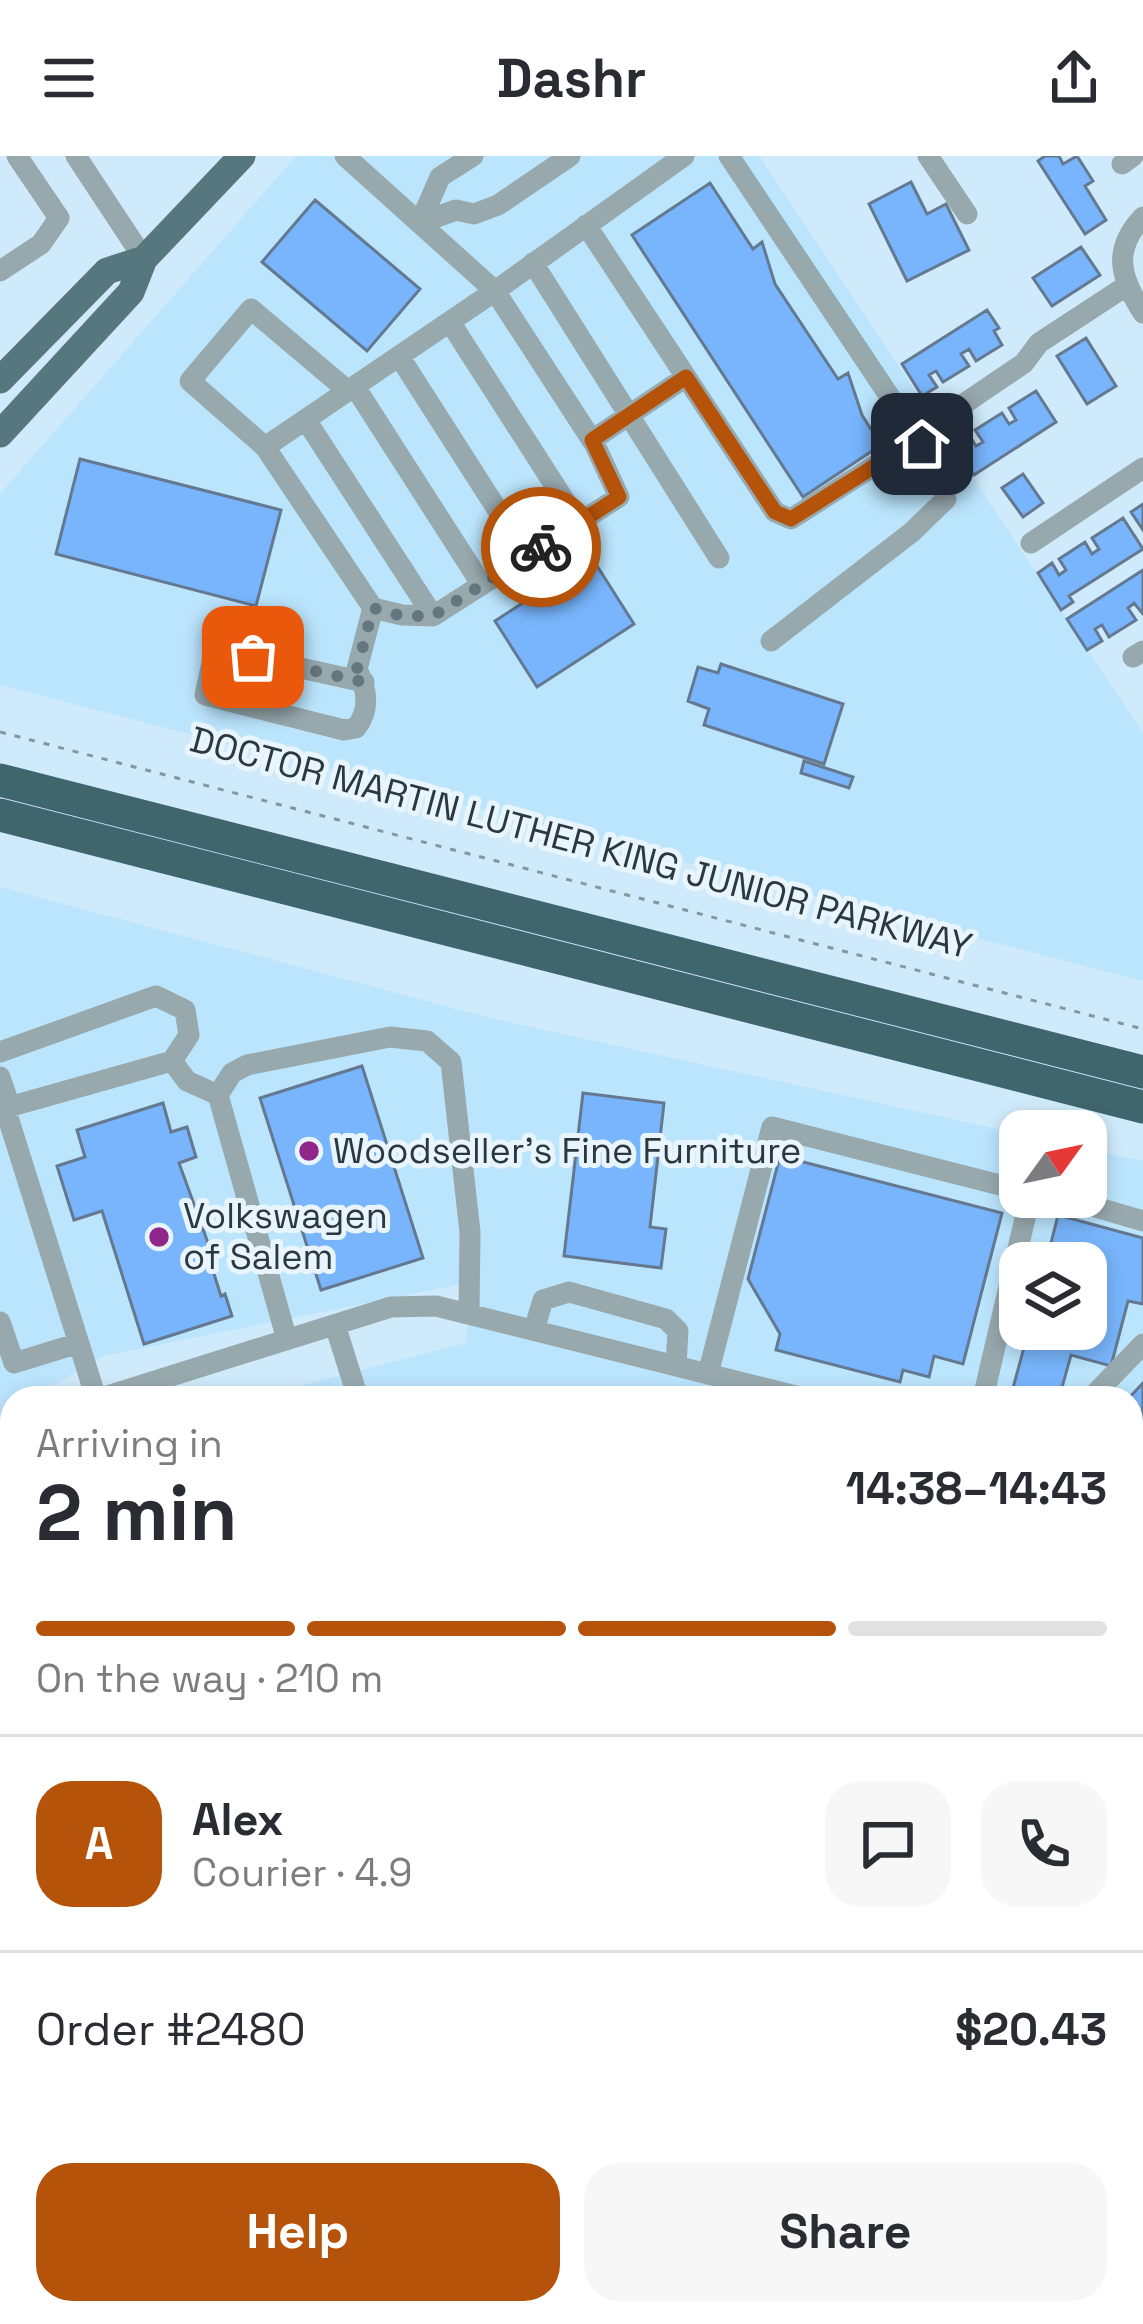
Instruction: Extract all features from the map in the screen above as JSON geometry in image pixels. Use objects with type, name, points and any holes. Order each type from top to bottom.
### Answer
[{"type":"highway","points":[[0,765],[100,792],[237,842]]},
{"type":"highway","points":[[0,780],[1143,1072]]},
{"type":"highway","points":[[0,815],[1143,1107]]},
{"type":"main road","points":[[0,434],[130,292],[144,259],[242,156]]},
{"type":"main road","points":[[0,380],[107,271],[144,259]]},
{"type":"street","points":[[0,271],[41,244],[59,218],[17,156]]},
{"type":"street","points":[[76,156],[144,259]]},
{"type":"street","points":[[345,156],[495,291],[592,440],[619,497],[579,523],[482,585],[433,616],[402,616],[373,608],[266,447],[190,381],[250,309],[351,389],[482,585]]},
{"type":"street","points":[[420,223],[440,177],[473,156]]},
{"type":"street","points":[[420,223],[455,210],[474,214],[498,205],[570,156]]},
{"type":"street","points":[[266,447],[684,156]]},
{"type":"street","points":[[928,156],[967,214]]},
{"type":"street","points":[[732,157],[898,409],[908,437],[922,444],[933,460],[946,499],[883,556],[772,641]]},
{"type":"street","points":[[1143,217],[1124,247],[1126,286],[1143,313]]},
{"type":"street","points":[[586,225],[775,512],[791,519],[892,455],[908,437]]},
{"type":"street","points":[[533,263],[719,558]]},
{"type":"street","points":[[946,416],[1024,363],[1039,343],[1126,286]]},
{"type":"street","points":[[450,322],[579,523]]},
{"type":"street","points":[[399,356],[527,556]]},
{"type":"street","points":[[592,440],[686,377]]},
{"type":"street","points":[[306,420],[433,616]]},
{"type":"street","points":[[1031,543],[1143,468]]},
{"type":"street","points":[[364,682],[215,649],[205,695],[344,730],[356,728],[364,717],[364,682],[357,669],[373,608]]},
{"type":"street","points":[[0,1052],[156,997],[185,1010],[189,1035],[172,1061],[5,1108]]},
{"type":"street","points":[[287,1340],[218,1095],[232,1073],[247,1065],[390,1037],[427,1041],[451,1063],[470,1232],[469,1314]]},
{"type":"street","points":[[172,1061],[187,1081],[218,1095]]},
{"type":"street","points":[[0,1077],[5,1108],[94,1386]]},
{"type":"street","points":[[708,1374],[772,1127],[999,1185]]},
{"type":"street","points":[[1107,1210],[1143,1221]]},
{"type":"street","points":[[986,1386],[1025,1218]]},
{"type":"street","points":[[534,1330],[543,1300],[569,1292],[666,1319],[678,1330],[676,1366]]},
{"type":"street","points":[[137,1386],[412,1304],[756,1386]]},
{"type":"street","points":[[0,1322],[7,1366],[79,1343]]},
{"type":"street","points":[[335,1325],[354,1386]]},
{"type":"street","points":[[1103,1386],[1143,1344]]},
{"type":"path","name":"DOCTOR MARTIN LUTHER KING JUNIOR PARKWAY","points":[[0,733],[1143,1029]]},
{"type":"shaded area","points":[[296,156],[759,156],[1143,733],[1143,981],[0,685],[0,494]]},
{"type":"shaded area","points":[[0,887],[494,1019],[999,1129],[999,1218],[1107,1218],[1107,1153],[1143,1161],[1143,1386],[299,1386],[466,1343],[471,1282],[104,1356],[52,1386],[0,1386]]},
{"type":"building","points":[[1059,156],[1063,164],[1077,156],[1093,181],[1085,186],[1106,220],[1085,234],[1038,161]]},
{"type":"building","points":[[911,182],[927,214],[946,204],[969,250],[907,281],[869,204]]},
{"type":"building","points":[[710,183],[753,249],[762,242],[775,284],[838,379],[848,373],[862,415],[881,445],[803,497],[632,235]]},
{"type":"building","points":[[315,200],[420,289],[367,351],[262,262]]},
{"type":"building","points":[[1081,247],[1100,275],[1052,306],[1033,278]]},
{"type":"building","points":[[987,310],[999,328],[994,331],[1002,345],[976,361],[969,349],[961,354],[969,366],[943,382],[936,371],[929,375],[937,387],[922,396],[902,364]]},
{"type":"building","points":[[1086,338],[1116,386],[1087,404],[1057,356]]},
{"type":"building","points":[[1036,391],[1056,422],[974,475],[955,444],[969,435],[976,446],[983,442],[975,430],[1002,413],[1009,424],[1016,420],[1009,408]]},
{"type":"building","points":[[80,459],[281,510],[256,606],[56,554]]},
{"type":"building","points":[[1023,474],[1043,503],[1023,517],[1002,488]]},
{"type":"building","points":[[1143,504],[1143,530],[1131,512]]},
{"type":"building","points":[[1123,518],[1143,549],[1069,596],[1073,602],[1061,610],[1038,573],[1052,563],[1059,575],[1066,570],[1059,559],[1085,542],[1092,554],[1099,549],[1092,538]]},
{"type":"building","points":[[592,558],[634,624],[537,687],[495,621]]},
{"type":"building","points":[[1143,570],[1143,614],[1134,603],[1128,608],[1136,620],[1109,637],[1102,625],[1095,629],[1102,641],[1087,650],[1067,619]]},
{"type":"building","points":[[721,664],[843,704],[824,764],[704,725],[709,709],[688,701],[698,667],[718,673]]},
{"type":"building","points":[[804,761],[853,777],[849,788],[801,773]]},
{"type":"building","points":[[362,1066],[423,1258],[321,1290],[260,1098]]},
{"type":"building","points":[[583,1093],[664,1103],[650,1227],[666,1229],[661,1268],[564,1256]]},
{"type":"building","name":"Volkswagen of Salem","points":[[163,1103],[171,1132],[187,1127],[196,1157],[179,1163],[212,1254],[208,1255],[221,1296],[225,1294],[232,1316],[144,1344],[102,1211],[74,1220],[57,1166],[85,1157],[77,1130]]},
{"type":"building","points":[[780,1156],[999,1212],[1001,1218],[963,1364],[934,1356],[929,1377],[903,1370],[900,1382],[776,1350],[780,1334],[748,1279]]},
{"type":"building","points":[[1057,1218],[1143,1238],[1143,1304],[1128,1301],[1111,1366],[1071,1355],[1062,1386],[1014,1386],[1023,1350],[1107,1350],[1107,1242],[1051,1242]]},
{"type":"way so far","points":[[253,657],[364,682],[357,669],[373,608],[402,616],[433,616],[541,547]]},
{"type":"place","name":"Woodseller's Fine Furniture","points":[[309,1151]]},
{"type":"place","name":"Volkswagen of Salem","points":[[159,1237]]},
{"type":"route","points":[[541,547],[619,497],[592,440],[686,377],[775,512],[791,519],[892,455],[908,437],[922,444]]}]
